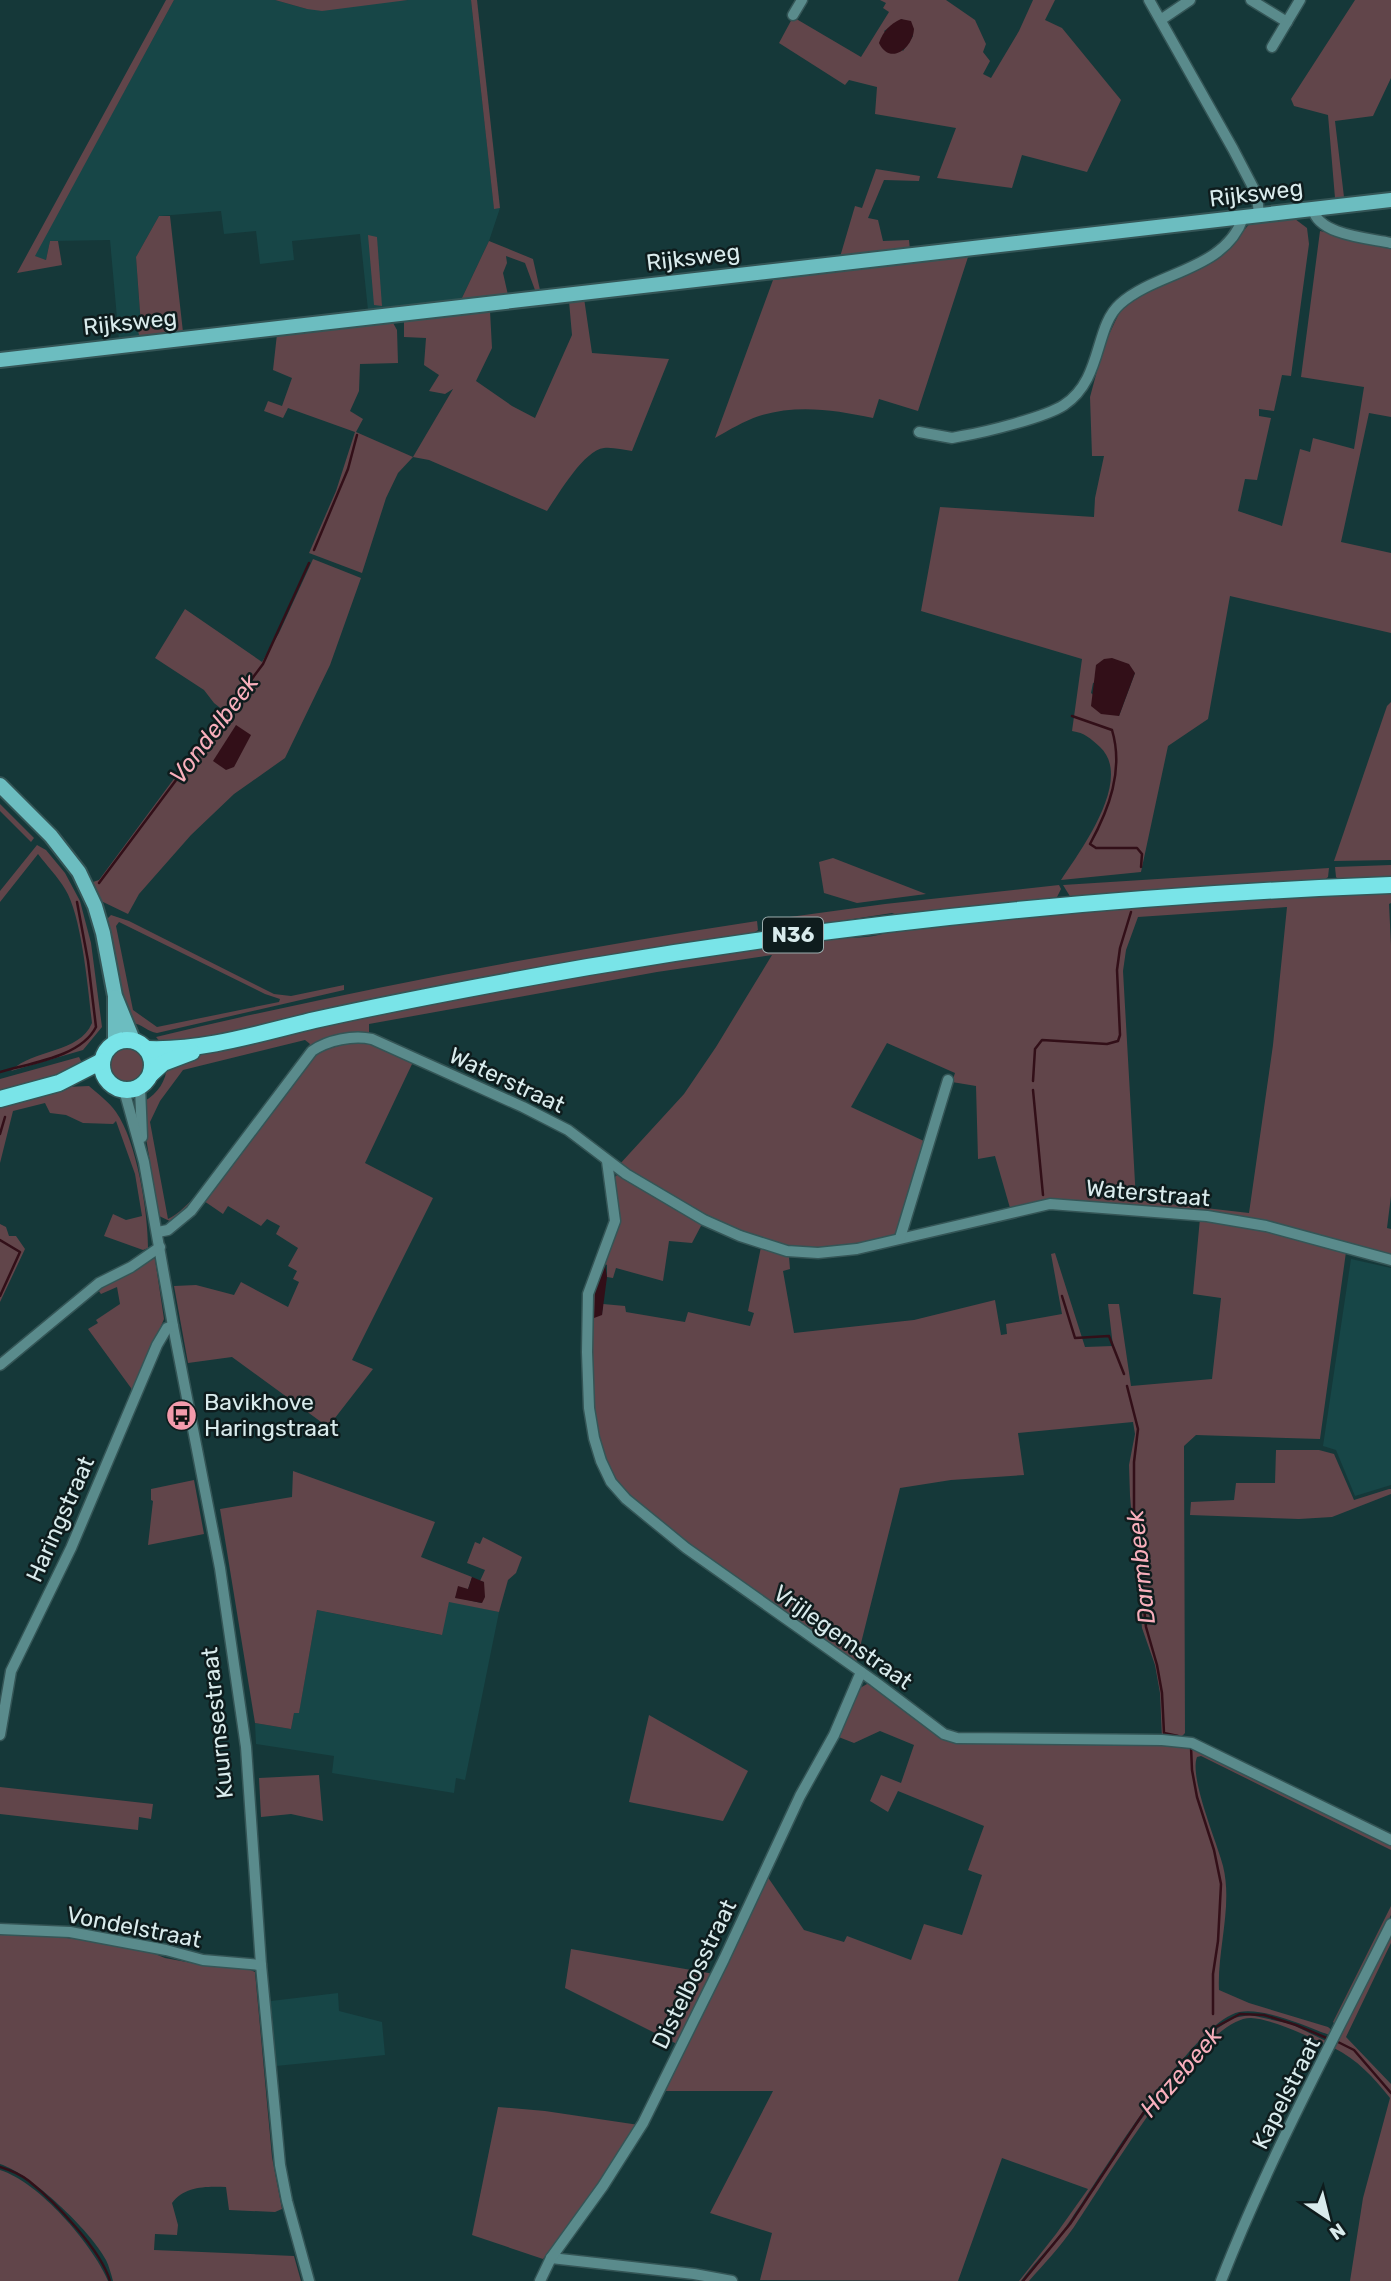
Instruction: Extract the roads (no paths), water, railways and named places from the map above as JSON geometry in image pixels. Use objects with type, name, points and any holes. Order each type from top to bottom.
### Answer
[{"type":"main road","name":"Rijksweg","points":[[0,360],[1391,200]]},
{"type":"main road","points":[[0,785],[51,836],[79,872],[90,895],[103,933],[115,996],[115,1043]]},
{"type":"main road","name":"N36","points":[[148,1049],[203,1046],[494,984],[770,938],[1145,897],[1391,884]]},
{"type":"main road","points":[[115,996],[133,1040]]},
{"type":"main road","points":[[132,1088],[114,1086],[106,1079],[102,1061],[104,1054],[115,1043],[123,1039],[133,1040],[148,1049],[153,1065],[151,1073]]},
{"type":"main road","name":"N36","points":[[132,1088],[163,1063],[203,1046]]},
{"type":"main road","points":[[59,1083],[102,1061]]},
{"type":"main road","points":[[0,1099],[59,1083],[106,1079]]},
{"type":"street","points":[[793,15],[802,0]]},
{"type":"street","points":[[1149,0],[1257,195],[1259,215]]},
{"type":"street","points":[[1161,19],[1190,0]]},
{"type":"street","points":[[1251,0],[1287,22]]},
{"type":"street","points":[[1272,47],[1300,0]]},
{"type":"street","points":[[1313,209],[1319,222],[1331,230],[1391,243]]},
{"type":"street","points":[[919,432],[944,437],[962,436],[1049,412],[1067,404],[1092,372],[1117,307],[1129,296],[1192,268],[1216,253],[1239,228],[1243,218]]},
{"type":"street","name":"Waterstraat","points":[[158,1231],[168,1230],[191,1211],[312,1051],[322,1044],[360,1036],[523,1107],[568,1130],[607,1161],[704,1220],[740,1236],[787,1251],[818,1253],[857,1249],[1050,1204],[1207,1216],[1266,1226],[1391,1260]]},
{"type":"street","points":[[900,1238],[948,1080]]},
{"type":"street","name":"Kuurnsestraat","points":[[132,1088],[173,1326],[220,1569],[235,1665],[246,1747],[261,1965],[281,2174],[309,2281]]},
{"type":"street","name":"Kuurnsestraat","points":[[132,1088],[144,1162]]},
{"type":"street","name":"Vrijlegemstraat","points":[[607,1161],[615,1221],[588,1294],[589,1408],[601,1461],[611,1482],[634,1505],[686,1548],[944,1734],[957,1738],[1162,1740],[1192,1743],[1391,1840]]},
{"type":"street","points":[[0,1364],[99,1283],[131,1267],[160,1247]]},
{"type":"street","name":"Haringstraat","points":[[0,1735],[11,1671],[71,1548],[157,1345],[167,1328],[173,1326]]},
{"type":"street","name":"Distelbosstraat","points":[[540,2281],[551,2258],[603,2186],[643,2123],[800,1796],[834,1735],[861,1672]]},
{"type":"street","name":"Kapelstraat","points":[[1221,2281],[1247,2214],[1391,1924]]},
{"type":"street","name":"Vondelstraat","points":[[0,1929],[70,1932],[166,1950],[203,1960],[261,1965]]},
{"type":"street","points":[[551,2258],[732,2281]]},
{"type":"waterway","name":"Vondelbeek","points":[[314,550],[348,469],[357,435]]},
{"type":"waterway","name":"Vondelbeek","points":[[99,883],[263,664],[309,563]]},
{"type":"waterway","name":"Darmbeek","points":[[1072,716],[1112,730],[1115,745],[1113,789],[1090,844],[1096,848],[1137,848],[1142,854],[1141,867]]},
{"type":"waterway","name":"Vondelbeek","points":[[0,1072],[67,1052],[89,1037],[96,1027],[77,902]]},
{"type":"waterway","name":"Darmbeek","points":[[1033,1081],[1035,1049],[1042,1040],[1107,1044],[1118,1041],[1117,970],[1120,948],[1131,912]]},
{"type":"waterway","name":"Darmbeek","points":[[1033,1090],[1043,1195]]},
{"type":"waterway","name":"Vondelbeek","points":[[0,1134],[5,1117]]},
{"type":"waterway","name":"Vondelbeek","points":[[0,1240],[20,1252],[0,1296]]},
{"type":"waterway","name":"Darmbeek","points":[[1062,1296],[1075,1338],[1109,1336],[1124,1374]]},
{"type":"waterway","name":"Darmbeek","points":[[1127,1386],[1138,1429],[1134,1462],[1134,1509],[1146,1627],[1162,1693],[1164,1733],[1178,1736]]},
{"type":"waterway","name":"Darmbeek","points":[[1191,1747],[1197,1797],[1214,1850],[1221,1884],[1213,1974],[1213,2014]]},
{"type":"waterway","name":"Hazebeek","points":[[1023,2281],[1070,2224],[1156,2094],[1214,2028],[1240,2014],[1264,2015],[1329,2039]]},
{"type":"waterway","name":"Hazebeek","points":[[1336,2041],[1354,2050],[1391,2093]]},
{"type":"waterway","name":"Hazebeek","points":[[0,2167],[29,2181],[64,2214],[97,2255],[110,2281]]},
{"type":"place","name":"Bavikhove Haringstraat","points":[[181,1415]]}]
